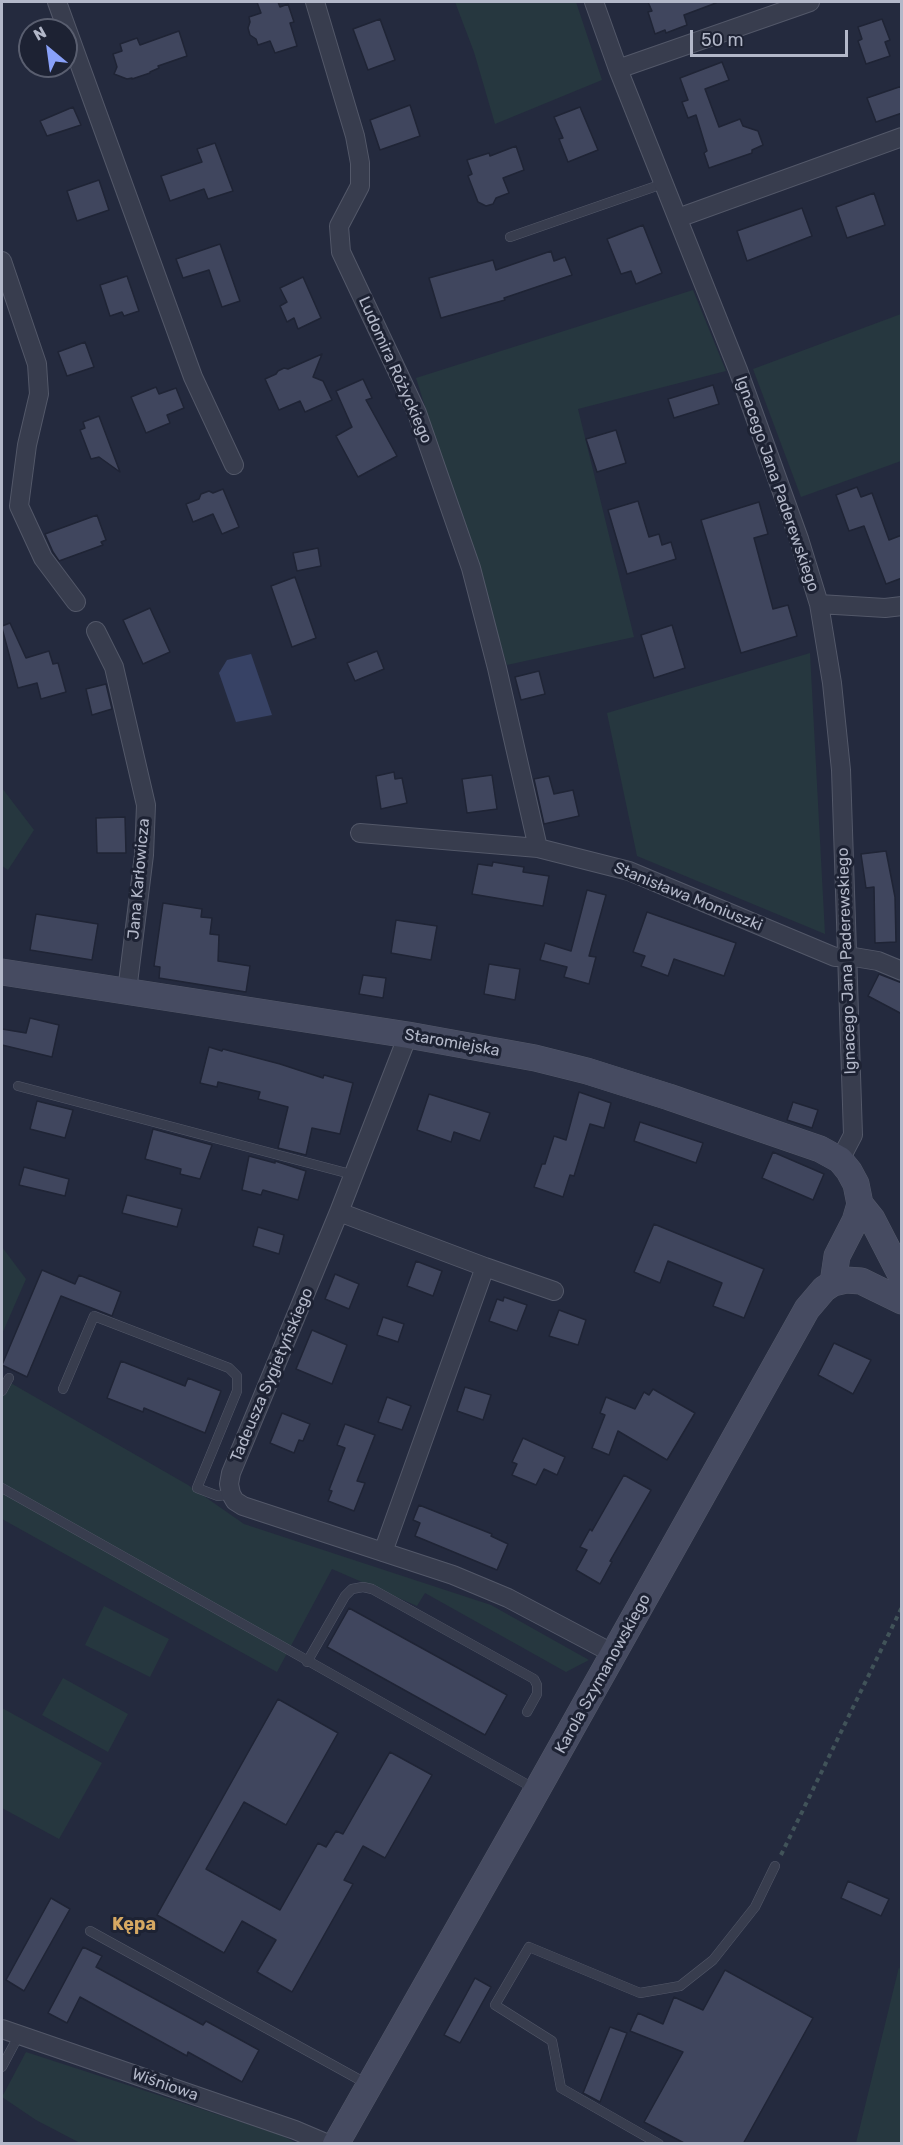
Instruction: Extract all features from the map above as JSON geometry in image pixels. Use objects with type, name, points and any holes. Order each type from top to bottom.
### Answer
[{"type":"street","points":[[57,2],[193,377],[234,465]]},
{"type":"street","name":"Ludomira Różyckiego","points":[[315,2],[355,136],[360,163],[360,186],[339,226],[341,252],[417,413],[471,568],[497,668],[538,848]]},
{"type":"street","name":"Ignacego Jana Paderewskiego","points":[[594,2],[800,539],[819,604],[832,683],[841,770],[853,1135],[840,1160]]},
{"type":"street","points":[[618,69],[810,2]]},
{"type":"street","points":[[678,218],[902,137]]},
{"type":"street","points":[[2,261],[37,364],[39,394],[27,445],[19,506],[43,558],[76,602]]},
{"type":"street","points":[[819,604],[885,608],[902,606]]},
{"type":"street","name":"Jana Karłowicza","points":[[96,631],[114,667],[146,805],[144,855],[127,991]]},
{"type":"street","name":"Stanisława Moniuszki","points":[[360,833],[538,848],[629,871],[835,957],[848,956],[878,961],[902,971]]},
{"type":"street","name":"Staromiejska","points":[[2,972],[408,1035],[535,1058],[587,1071],[809,1145],[840,1160]]},
{"type":"street","name":"Tadeusza Sygietyńskiego","points":[[231,1494],[229,1484],[231,1473],[339,1212],[408,1035]]},
{"type":"street","points":[[840,1160],[856,1184],[860,1204],[872,1219],[902,1277]]},
{"type":"street","points":[[860,1204],[855,1221],[837,1256],[833,1283],[846,1280],[861,1281],[902,1301]]},
{"type":"street","points":[[339,1212],[554,1291]]},
{"type":"street","points":[[383,1552],[485,1267]]},
{"type":"street","name":"Karola Szymanowskiego","points":[[336,2144],[807,1309],[824,1289],[833,1283]]},
{"type":"street","points":[[231,1494],[235,1501],[243,1506],[453,1575],[508,1598],[614,1654]]},
{"type":"street","name":"Wiśniowa","points":[[2,2030],[295,2130],[328,2144]]},
{"type":"lane","points":[[510,237],[665,183]]},
{"type":"lane","points":[[18,1086],[354,1174]]},
{"type":"lane","points":[[63,1389],[94,1316],[229,1368],[237,1376],[237,1391],[198,1488],[218,1496],[231,1494]]},
{"type":"lane","points":[[2,1391],[9,1378]]},
{"type":"lane","points":[[2,1488],[537,1791]]},
{"type":"lane","points":[[307,1662],[345,1596],[352,1590],[363,1587],[372,1589],[534,1679],[537,1694],[527,1712]]},
{"type":"lane","points":[[659,2144],[561,2088],[552,2041],[495,2005],[529,1947],[640,1993],[680,1986],[713,1960],[755,1907],[775,1866]]},
{"type":"lane","points":[[90,1931],[369,2085]]},
{"type":"lane","points":[[2,2067],[19,2035]]},
{"type":"path","points":[[775,1866],[902,1607]]},
{"type":"shaded area","points":[[455,2],[576,2],[602,80],[495,124],[474,52]]},
{"type":"shaded area","points":[[693,290],[726,371],[578,409],[634,637],[507,665],[416,378]]},
{"type":"shaded area","points":[[901,314],[901,461],[801,497],[753,369]]},
{"type":"shaded area","points":[[810,653],[825,934],[637,856],[607,713]]},
{"type":"shaded area","points":[[2,788],[34,830],[8,870],[2,866]]},
{"type":"shaded area","points":[[2,1247],[26,1279],[2,1334]]},
{"type":"shaded area","points":[[2,1378],[188,1485],[244,1524],[491,1605],[589,1660],[566,1672],[425,1593],[417,1606],[332,1569],[277,1672],[2,1519]]},
{"type":"shaded area","points":[[104,1606],[169,1639],[150,1677],[85,1645]]},
{"type":"shaded area","points":[[63,1678],[128,1714],[108,1752],[42,1715]]},
{"type":"shaded area","points":[[2,1708],[102,1763],[59,1839],[2,1808]]},
{"type":"shaded area","points":[[899,1967],[902,1973],[901,2143],[856,2143]]},
{"type":"shaded area","points":[[26,2052],[281,2135],[296,2143],[80,2143],[36,2120],[2,2097]]},
{"type":"water","points":[[251,654],[272,715],[236,722],[219,673],[227,660]]},
{"type":"building","points":[[257,2],[278,2],[280,7],[288,4],[294,22],[290,23],[297,46],[275,53],[270,41],[258,45],[256,39],[250,35],[248,28],[249,17],[261,13]]},
{"type":"building","points":[[648,2],[716,3],[684,15],[687,25],[666,33],[665,30],[655,34],[648,12],[652,11]]},
{"type":"building","points":[[380,19],[395,60],[368,70],[353,29]]},
{"type":"building","points":[[882,19],[890,40],[885,42],[890,56],[866,64],[858,41],[862,39],[858,27]]},
{"type":"building","points":[[179,31],[187,56],[158,66],[159,68],[150,73],[132,79],[114,74],[117,67],[113,54],[122,51],[120,44],[137,38],[140,45]]},
{"type":"building","points":[[722,62],[729,80],[705,89],[719,127],[740,119],[743,126],[758,131],[763,145],[752,150],[752,153],[709,168],[704,153],[707,151],[696,115],[688,118],[682,102],[688,100],[680,78]]},
{"type":"building","points":[[902,86],[902,113],[876,122],[867,98]]},
{"type":"building","points":[[410,105],[420,136],[380,150],[370,120]]},
{"type":"building","points":[[73,107],[81,125],[47,136],[40,121]]},
{"type":"building","points":[[580,107],[598,150],[568,162],[559,139],[563,138],[554,117]]},
{"type":"building","points":[[215,143],[233,191],[208,199],[204,189],[170,201],[161,176],[202,162],[197,149]]},
{"type":"building","points":[[516,146],[524,170],[503,178],[509,193],[496,198],[493,204],[486,206],[478,202],[468,176],[472,174],[467,160],[489,153],[490,156]]},
{"type":"building","points":[[99,180],[109,210],[77,221],[67,191]]},
{"type":"building","points":[[874,193],[885,225],[847,238],[836,207]]},
{"type":"building","points":[[802,208],[812,236],[747,261],[737,231]]},
{"type":"building","points":[[643,225],[662,273],[636,284],[631,271],[621,274],[607,239]]},
{"type":"building","points":[[220,244],[240,301],[222,307],[209,270],[183,278],[176,259]]},
{"type":"building","points":[[551,251],[554,261],[565,257],[572,275],[504,298],[505,300],[441,318],[429,278],[493,260],[496,270]]},
{"type":"building","points":[[127,276],[139,311],[124,316],[122,312],[110,316],[100,285]]},
{"type":"building","points":[[303,277],[321,318],[298,329],[294,318],[287,322],[280,306],[287,302],[280,288]]},
{"type":"building","points":[[85,342],[94,367],[67,376],[58,352]]},
{"type":"building","points":[[322,354],[313,377],[323,381],[332,400],[305,412],[300,401],[279,410],[265,379],[284,368],[288,369]]},
{"type":"building","points":[[363,379],[372,398],[366,400],[397,456],[358,477],[336,436],[352,427],[336,391]]},
{"type":"building","points":[[713,385],[719,404],[674,418],[668,399]]},
{"type":"building","points":[[156,387],[159,394],[176,388],[184,408],[167,415],[170,423],[146,433],[131,397]]},
{"type":"building","points":[[99,416],[120,472],[99,457],[91,459],[80,430],[85,428],[83,422]]},
{"type":"building","points":[[616,430],[626,463],[597,472],[586,439]]},
{"type":"building","points":[[857,487],[861,497],[872,493],[889,540],[902,535],[902,578],[886,584],[864,526],[849,531],[836,495]]},
{"type":"building","points":[[223,489],[239,527],[222,534],[213,514],[193,522],[186,504],[199,499],[201,494]]},
{"type":"building","points":[[638,501],[649,537],[659,534],[662,545],[671,542],[676,559],[627,574],[608,510]]},
{"type":"building","points":[[759,502],[768,534],[754,538],[773,609],[788,605],[797,636],[741,653],[701,520]]},
{"type":"building","points":[[97,515],[106,540],[101,542],[103,545],[59,561],[45,534]]},
{"type":"building","points":[[318,548],[321,566],[297,571],[293,553]]},
{"type":"building","points":[[295,577],[316,638],[292,647],[271,586]]},
{"type":"building","points":[[150,608],[170,652],[143,664],[123,620]]},
{"type":"building","points":[[10,623],[26,658],[49,651],[53,664],[58,663],[66,692],[41,699],[37,683],[18,688],[2,628]]},
{"type":"building","points":[[672,625],[685,668],[654,678],[641,635]]},
{"type":"building","points":[[377,651],[384,669],[355,681],[347,663]]},
{"type":"building","points":[[539,671],[545,694],[521,700],[515,677]]},
{"type":"building","points":[[106,684],[112,709],[92,715],[86,689]]},
{"type":"building","points":[[394,772],[395,779],[402,778],[407,803],[381,809],[376,776]]},
{"type":"building","points":[[492,775],[497,809],[467,813],[462,779]]},
{"type":"building","points":[[549,776],[554,794],[573,790],[579,816],[544,824],[534,779]]},
{"type":"building","points":[[125,817],[126,853],[97,853],[96,818]]},
{"type":"building","points":[[886,851],[895,897],[896,942],[875,943],[874,887],[866,888],[861,854]]},
{"type":"building","points":[[493,862],[524,867],[523,872],[549,876],[543,906],[472,894],[478,864],[492,866]]},
{"type":"building","points":[[587,890],[606,895],[589,956],[596,957],[589,984],[564,977],[567,967],[540,960],[545,943],[571,951]]},
{"type":"building","points":[[163,903],[202,909],[201,917],[212,918],[210,934],[219,935],[218,961],[250,966],[246,992],[159,978],[160,967],[154,966]]},
{"type":"building","points":[[647,912],[736,943],[724,976],[674,959],[668,976],[641,966],[645,956],[633,952]]},
{"type":"building","points":[[36,914],[98,924],[92,960],[30,950]]},
{"type":"building","points":[[396,920],[437,926],[431,960],[391,953]]},
{"type":"building","points":[[489,964],[520,969],[515,1000],[484,994]]},
{"type":"building","points":[[879,974],[902,983],[902,1014],[868,996]]},
{"type":"building","points":[[363,975],[386,978],[383,998],[359,994]]},
{"type":"building","points":[[30,1018],[59,1025],[52,1057],[2,1045],[2,1029],[26,1033]]},
{"type":"building","points":[[209,1047],[280,1064],[323,1078],[324,1075],[353,1083],[340,1134],[312,1128],[306,1155],[278,1148],[288,1107],[258,1099],[260,1092],[218,1082],[217,1087],[200,1083]]},
{"type":"building","points":[[579,1092],[611,1103],[604,1128],[590,1124],[574,1176],[570,1175],[563,1197],[534,1187],[542,1164],[545,1164],[554,1136],[566,1140]]},
{"type":"building","points":[[429,1094],[490,1113],[480,1141],[454,1132],[451,1142],[417,1130]]},
{"type":"building","points":[[37,1101],[73,1110],[65,1138],[30,1129]]},
{"type":"building","points":[[793,1102],[818,1110],[812,1128],[787,1120]]},
{"type":"building","points":[[640,1122],[703,1143],[696,1163],[634,1141]]},
{"type":"building","points":[[153,1129],[212,1145],[200,1179],[180,1174],[181,1169],[145,1159]]},
{"type":"building","points":[[773,1152],[824,1174],[813,1200],[762,1178]]},
{"type":"building","points":[[249,1156],[306,1171],[298,1200],[263,1190],[261,1195],[242,1190]]},
{"type":"building","points":[[24,1167],[69,1179],[65,1196],[19,1185]]},
{"type":"building","points":[[127,1195],[182,1209],[177,1227],[122,1213]]},
{"type":"building","points":[[654,1224],[764,1269],[744,1318],[713,1306],[722,1283],[668,1261],[660,1283],[634,1272]]},
{"type":"building","points":[[258,1227],[284,1235],[279,1254],[253,1246]]},
{"type":"building","points":[[416,1261],[442,1271],[433,1296],[407,1286]]},
{"type":"building","points":[[42,1270],[75,1284],[79,1275],[121,1292],[112,1316],[61,1296],[27,1377],[2,1365]]},
{"type":"building","points":[[335,1274],[359,1284],[349,1309],[325,1299]]},
{"type":"building","points":[[504,1297],[527,1305],[517,1331],[489,1321],[497,1299],[503,1301]]},
{"type":"building","points":[[559,1310],[586,1320],[578,1345],[549,1336]]},
{"type":"building","points":[[383,1317],[404,1324],[398,1342],[377,1335]]},
{"type":"building","points":[[312,1330],[347,1345],[332,1384],[296,1369]]},
{"type":"building","points":[[834,1343],[871,1360],[853,1394],[818,1375]]},
{"type":"building","points":[[121,1361],[185,1386],[188,1378],[221,1391],[205,1433],[144,1408],[143,1412],[107,1398]]},
{"type":"building","points":[[465,1387],[491,1395],[483,1420],[457,1411]]},
{"type":"building","points":[[653,1389],[695,1413],[667,1460],[618,1431],[609,1455],[592,1448],[605,1415],[600,1413],[606,1397],[635,1409],[644,1392],[649,1395]]},
{"type":"building","points":[[387,1397],[411,1406],[402,1430],[378,1422]]},
{"type":"building","points":[[282,1413],[310,1424],[303,1441],[299,1440],[294,1453],[270,1443]]},
{"type":"building","points":[[345,1424],[375,1435],[357,1481],[365,1483],[354,1511],[328,1501],[332,1491],[329,1490],[345,1448],[337,1445]]},
{"type":"building","points":[[523,1438],[565,1457],[557,1475],[544,1469],[536,1485],[512,1475],[517,1464],[512,1462]]},
{"type":"building","points":[[624,1475],[651,1490],[610,1561],[612,1562],[600,1584],[576,1570],[587,1550],[580,1547],[590,1529],[592,1531]]},
{"type":"building","points":[[419,1505],[492,1534],[491,1536],[508,1544],[497,1570],[415,1536],[420,1523],[413,1520]]},
{"type":"building","points":[[349,1608],[507,1695],[485,1735],[327,1647]]},
{"type":"building","points":[[278,1699],[338,1733],[286,1825],[244,1802],[206,1869],[280,1910],[318,1843],[326,1847],[336,1831],[343,1834],[390,1752],[432,1775],[385,1858],[363,1846],[344,1880],[353,1884],[292,1992],[257,1972],[276,1940],[242,1921],[224,1953],[157,1915]]},
{"type":"building","points":[[848,1881],[889,1899],[881,1916],[841,1898]]},
{"type":"building","points":[[51,1898],[70,1909],[24,1991],[6,1980]]},
{"type":"building","points":[[83,1947],[102,1956],[96,1967],[203,2025],[206,2021],[259,2050],[242,2082],[188,2052],[187,2056],[80,1997],[67,2023],[48,2013]]},
{"type":"building","points":[[725,1970],[813,2018],[743,2144],[686,2144],[644,2122],[683,2052],[630,2031],[638,2013],[663,2024],[674,1997],[703,2010]]},
{"type":"building","points":[[475,1978],[491,1987],[460,2043],[444,2035]]},
{"type":"building","points":[[610,2027],[627,2033],[600,2102],[583,2093]]},
{"type":"district","name":"Kępa","points":[[134,1925]]}]
